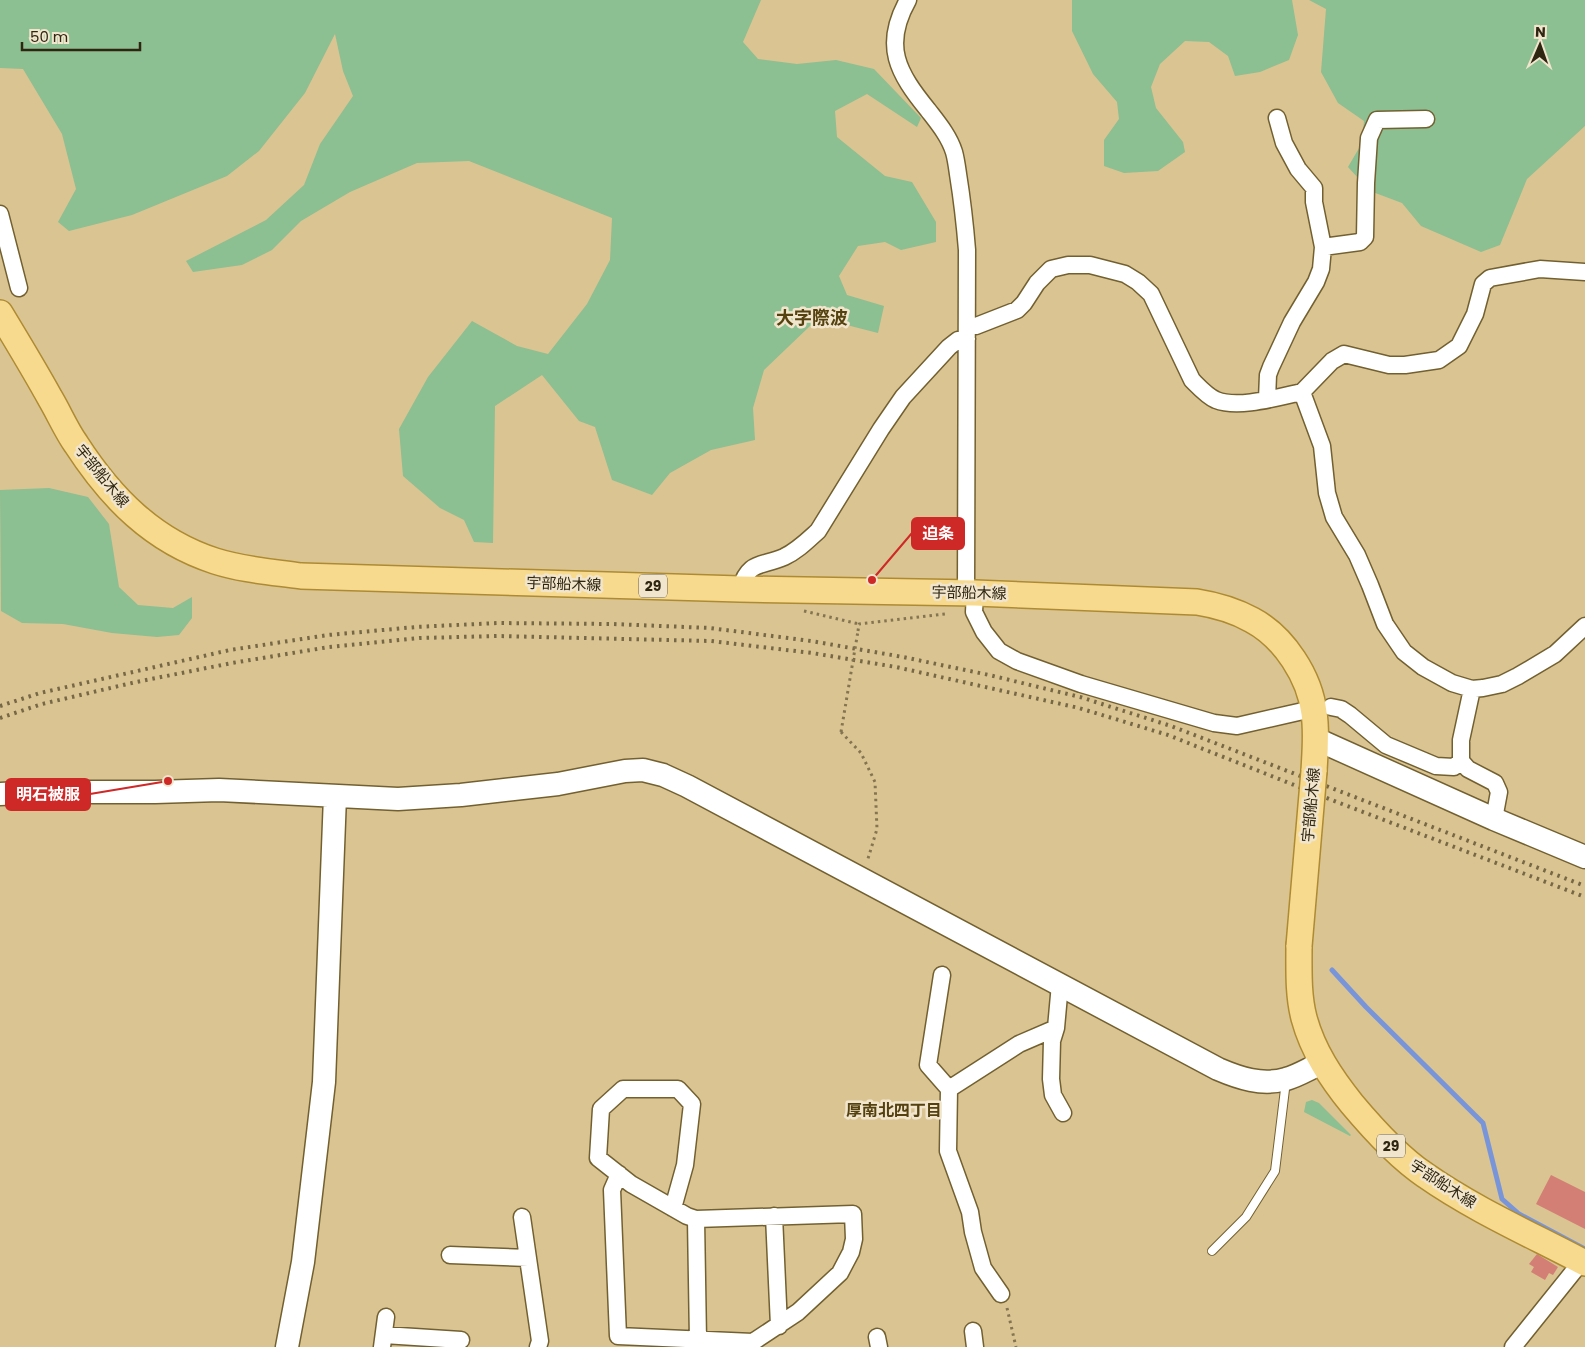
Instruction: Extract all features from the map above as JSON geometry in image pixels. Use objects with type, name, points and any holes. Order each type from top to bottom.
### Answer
[{"type":"main road","name":"宇部船木線","points":[[0,313],[75,443],[120,503],[162,535],[188,549],[216,561],[251,570],[301,576],[740,589],[972,600],[1172,599],[1221,606],[1252,620],[1266,630],[1296,663],[1307,684],[1314,712],[1316,739],[1299,946],[1298,982],[1304,1018],[1322,1063],[1337,1086],[1359,1113],[1396,1151],[1424,1175],[1459,1197],[1583,1262]]},
{"type":"street","points":[[908,0],[900,16],[896,32],[895,48],[897,63],[905,80],[948,138],[954,153],[960,185],[967,250],[972,600],[984,632],[999,651],[1017,661],[1081,684],[1214,723],[1237,726],[1303,711]]},
{"type":"street","points":[[1267,399],[1268,375],[1292,322],[1316,282],[1321,269],[1323,247],[1314,202],[1314,188],[1298,169],[1284,143],[1277,118]]},
{"type":"street","points":[[1323,247],[1360,242],[1364,237],[1370,138],[1377,120],[1426,120]]},
{"type":"street","points":[[0,214],[19,288]]},
{"type":"street","points":[[740,589],[744,576],[756,565],[783,557],[805,544],[818,531],[903,397],[949,347],[976,326],[1017,310],[1037,283],[1051,270],[1068,265],[1090,265],[1125,274],[1138,282],[1151,294],[1192,380],[1215,400],[1247,403],[1302,392],[1332,361],[1344,354],[1389,364],[1405,365],[1439,360],[1459,346],[1475,314],[1483,284],[1490,278],[1540,269],[1585,272]]},
{"type":"street","points":[[1302,392],[1322,446],[1327,493],[1334,517],[1357,555],[1385,624],[1404,652],[1423,667],[1452,683],[1472,689],[1502,684],[1518,676],[1555,654],[1585,626]]},
{"type":"street","points":[[1472,689],[1462,740],[1461,761],[1468,769],[1495,783],[1499,792],[1494,819]]},
{"type":"street","points":[[1331,708],[1341,709],[1350,715],[1386,745],[1436,766],[1454,766],[1461,761]]},
{"type":"street","points":[[1316,739],[1494,819],[1585,857]]},
{"type":"street","points":[[0,794],[219,790],[398,799],[461,795],[558,784],[625,771],[643,770],[663,775],[687,786],[1218,1069],[1240,1078],[1266,1082],[1286,1079],[1322,1063]]},
{"type":"street","points":[[287,1347],[303,1262],[324,1082],[335,796]]},
{"type":"street","points":[[942,975],[928,1066],[949,1089],[948,1151],[970,1212],[973,1232],[983,1268],[1001,1294]]},
{"type":"street","points":[[1060,984],[1056,1028],[1052,1041],[1051,1079],[1053,1095],[1062,1113]]},
{"type":"street","points":[[949,1089],[1019,1044],[1056,1028]]},
{"type":"street","points":[[619,1174],[612,1190],[618,1336],[753,1345],[798,1312],[840,1273],[851,1252],[854,1239],[853,1214],[696,1219],[687,1216],[673,1208],[632,1184],[619,1174],[598,1158],[601,1109],[623,1089],[678,1089],[692,1104],[685,1164],[673,1208]]},
{"type":"street","points":[[774,1216],[779,1326]]},
{"type":"street","points":[[522,1217],[540,1341],[538,1347]]},
{"type":"street","points":[[696,1219],[698,1340]]},
{"type":"street","points":[[450,1255],[528,1258]]},
{"type":"street","points":[[1513,1347],[1583,1262]]},
{"type":"street","points":[[386,1317],[383,1341],[461,1340]]},
{"type":"lane","points":[[1212,1251],[1246,1217],[1275,1171],[1286,1079]]},
{"type":"path","points":[[862,880],[877,829],[875,782],[862,753],[841,732],[859,624],[956,613],[972,600]]},
{"type":"path","points":[[1001,1294],[1007,1305],[1016,1347]]},
{"type":"green space","points":[[0,0],[761,0],[743,42],[758,59],[797,64],[836,60],[874,69],[921,118],[917,127],[867,94],[835,111],[837,137],[885,176],[912,182],[936,222],[936,242],[901,250],[885,242],[858,246],[839,276],[847,295],[884,306],[878,333],[835,322],[810,326],[764,370],[753,408],[755,440],[711,450],[670,473],[652,495],[612,480],[595,427],[579,421],[542,375],[495,406],[493,543],[474,542],[464,520],[440,508],[403,476],[399,429],[428,377],[472,321],[517,346],[548,354],[587,304],[610,260],[612,218],[469,161],[417,163],[350,192],[301,221],[272,250],[242,265],[193,272],[186,261],[266,220],[304,185],[320,144],[353,96],[343,71],[335,34],[305,93],[259,151],[227,176],[132,215],[69,231],[58,222],[76,189],[62,134],[23,69],[0,68]]},
{"type":"green space","points":[[1072,0],[1292,0],[1298,35],[1289,60],[1260,72],[1235,76],[1228,56],[1209,42],[1185,41],[1160,64],[1151,87],[1156,108],[1183,142],[1185,152],[1158,171],[1124,173],[1104,166],[1104,140],[1119,119],[1117,102],[1093,74],[1072,31]]},
{"type":"green space","points":[[1309,0],[1585,0],[1585,126],[1527,179],[1500,245],[1481,252],[1421,226],[1402,203],[1370,191],[1348,167],[1362,143],[1364,121],[1338,103],[1321,72],[1326,9]]},
{"type":"green space","points":[[49,488],[88,497],[109,524],[119,587],[138,605],[173,608],[192,597],[192,618],[179,635],[157,637],[112,633],[63,624],[22,623],[1,611],[0,490]]},
{"type":"green space","points":[[1312,1100],[1319,1103],[1351,1135],[1304,1112],[1306,1102]]},
{"type":"building","points":[[1551,1175],[1585,1192],[1585,1229],[1536,1204]]},
{"type":"building","points":[[1537,1254],[1558,1267],[1553,1275],[1549,1273],[1545,1280],[1531,1272],[1534,1267],[1529,1264]]},
{"type":"waterway","points":[[1332,970],[1366,1007],[1483,1123],[1502,1199],[1519,1214],[1585,1249]]},
{"type":"railway","points":[[0,706],[40,693],[230,650],[328,635],[416,627],[497,623],[613,624],[710,628],[811,641],[903,657],[1080,697],[1171,726],[1585,886]]},
{"type":"railway","points":[[0,718],[42,704],[136,682],[232,663],[329,647],[420,638],[498,636],[711,641],[812,653],[896,667],[1079,708],[1168,735],[1585,897]]},
{"type":"place","name":"迫条","points":[[872,580]]},
{"type":"place","name":"明石被服","points":[[168,781]]},
{"type":"district","name":"大字際波","points":[[812,318]]},
{"type":"district","name":"厚南北四丁目","points":[[894,1110]]}]
